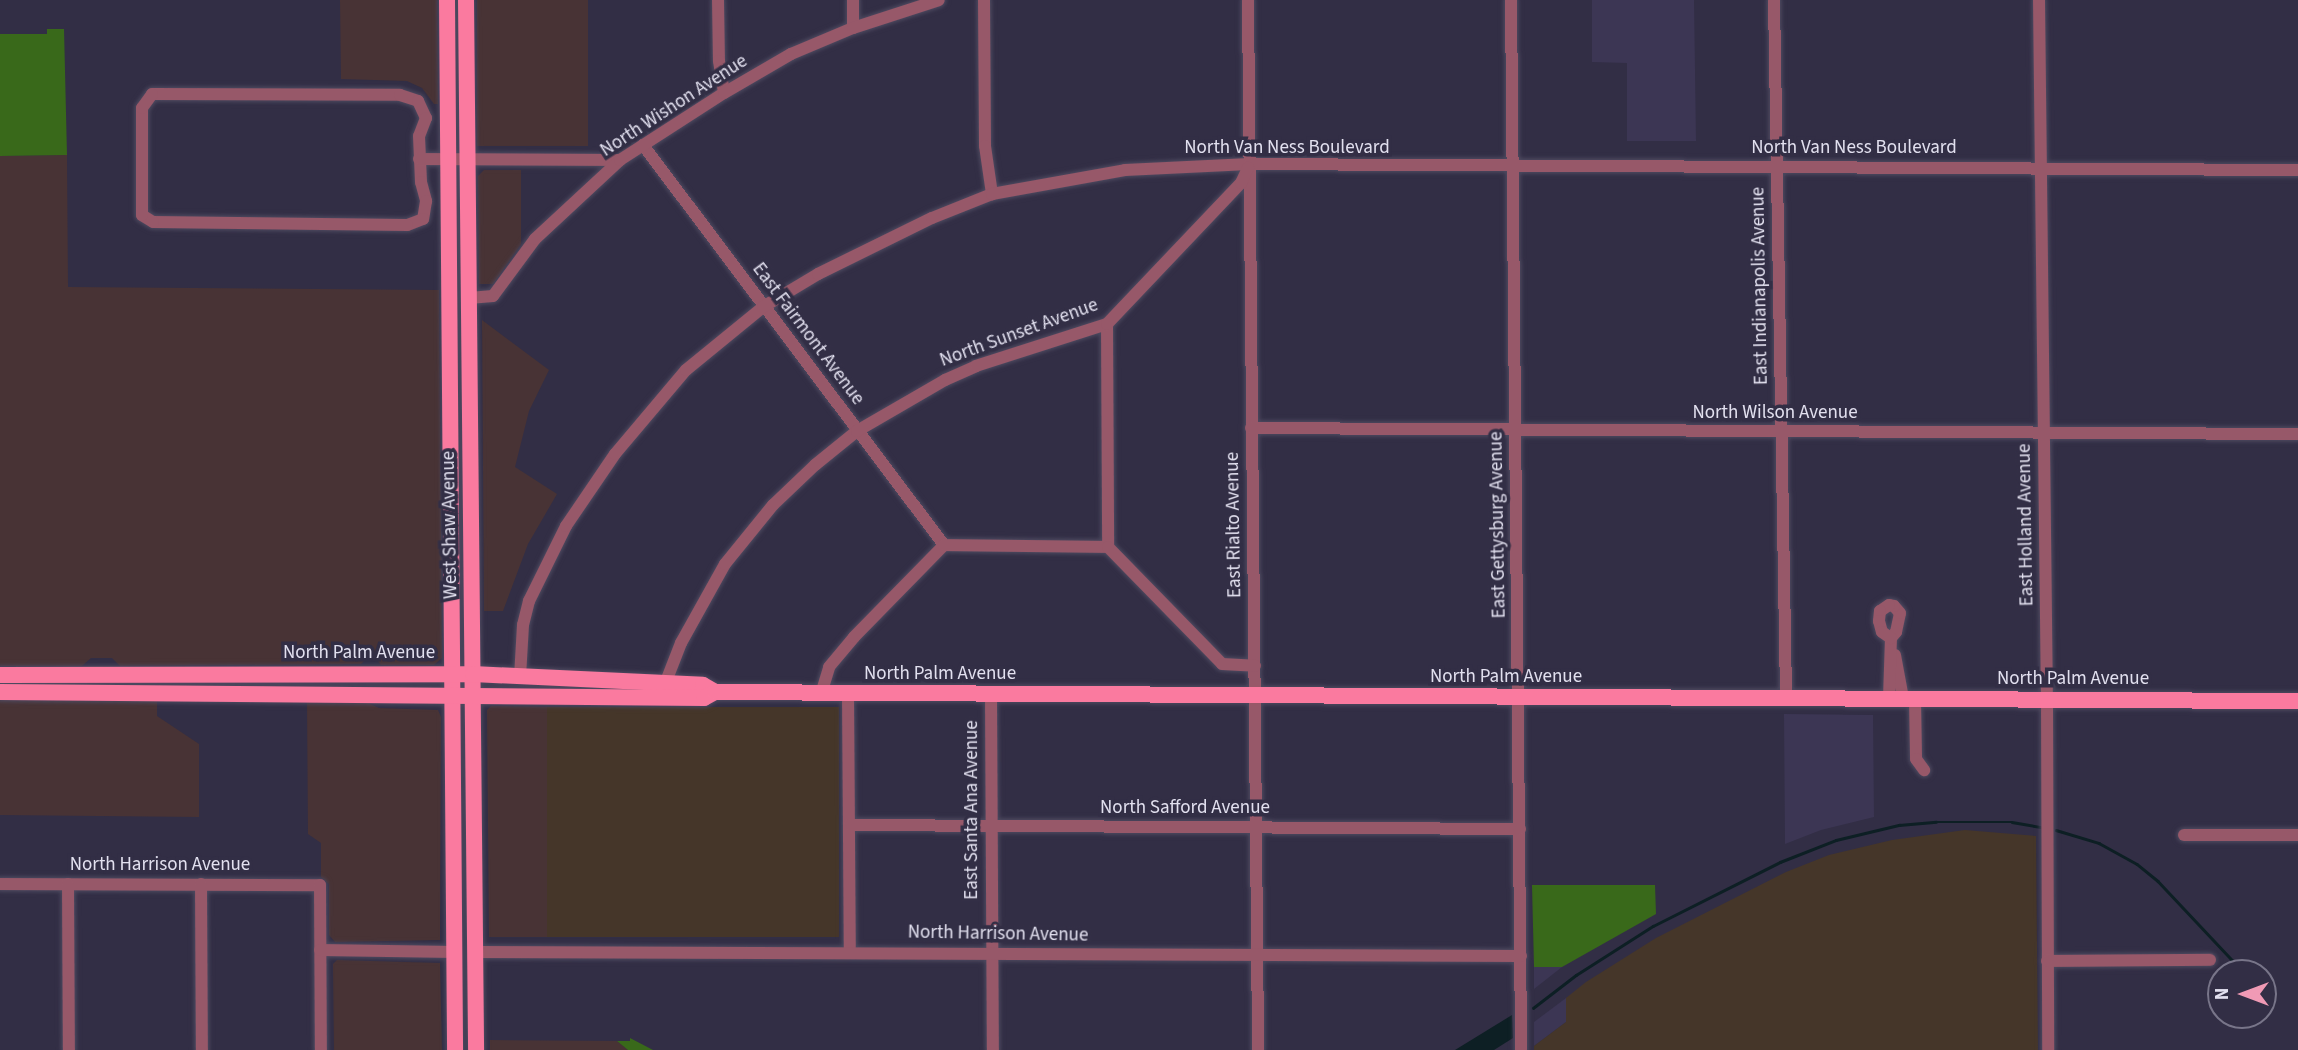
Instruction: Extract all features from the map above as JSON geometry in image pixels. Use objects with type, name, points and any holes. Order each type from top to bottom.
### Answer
[{"type":"main road","name":"West Shaw Avenue","points":[[447,0],[455,1050]]},
{"type":"main road","name":"West Shaw Avenue","points":[[466,0],[476,1044]]},
{"type":"main road","points":[[450,370],[460,383],[460,445],[471,464]]},
{"type":"main road","name":"North Palm Avenue","points":[[0,675],[472,674],[703,685],[715,692],[821,694],[1255,695],[1518,699],[1786,697],[2298,702]]},
{"type":"main road","points":[[0,690],[17,685],[94,685],[107,676]]},
{"type":"main road","name":"North Palm Avenue","points":[[0,690],[704,698],[715,692]]},
{"type":"main road","points":[[454,901],[464,908],[464,944],[475,952]]},
{"type":"main road","points":[[455,952],[464,963],[465,1000],[476,1044]]},
{"type":"street","points":[[718,0],[719,61],[724,93]]},
{"type":"street","points":[[853,0],[853,28]]},
{"type":"street","name":"North Wishon Avenue","points":[[469,298],[493,296],[535,239],[620,160],[724,93],[791,54],[853,28],[939,0]]},
{"type":"street","points":[[984,0],[985,146],[992,194]]},
{"type":"street","name":"East Rialto Avenue","points":[[1248,0],[1258,1050]]},
{"type":"street","name":"East Gettysburg Avenue","points":[[1511,0],[1521,1050]]},
{"type":"street","name":"East Indianapolis Avenue","points":[[1774,0],[1786,697]]},
{"type":"street","name":"East Holland Avenue","points":[[2039,0],[2048,1050]]},
{"type":"street","points":[[152,94],[400,95],[418,101],[426,118],[419,136],[419,159],[426,201],[423,219],[407,225],[153,222],[142,215],[142,108],[152,94]]},
{"type":"street","name":"East Fairmont Avenue","points":[[643,145],[944,544]]},
{"type":"street","points":[[419,159],[620,160]]},
{"type":"street","name":"North Van Ness Boulevard","points":[[520,677],[523,625],[529,601],[566,526],[615,454],[687,370],[763,307],[871,246],[992,194],[1125,170],[1249,164],[1512,168],[2298,170]]},
{"type":"street","name":"North Sunset Avenue","points":[[666,684],[681,643],[736,548],[773,505],[857,431],[944,380],[976,366],[1107,324],[1241,183],[1249,164]]},
{"type":"street","points":[[1107,324],[1108,547],[1222,664],[1255,666]]},
{"type":"street","name":"North Wilson Avenue","points":[[1251,428],[2298,434]]},
{"type":"street","points":[[821,694],[829,667],[854,637],[944,544],[1108,547]]},
{"type":"street","points":[[1892,643],[1899,663],[1902,698],[1916,759],[1924,770]]},
{"type":"street","points":[[848,694],[850,952]]},
{"type":"street","name":"East Santa Ana Avenue","points":[[991,695],[993,1050]]},
{"type":"street","name":"North Safford Avenue","points":[[849,825],[1520,829]]},
{"type":"street","points":[[2184,835],[2298,835]]},
{"type":"street","name":"North Harrison Avenue","points":[[0,884],[320,885],[320,950]]},
{"type":"street","points":[[68,884],[69,1050]]},
{"type":"street","points":[[201,884],[202,1050]]},
{"type":"street","points":[[321,1050],[320,950],[455,952]]},
{"type":"street","name":"North Harrison Avenue","points":[[475,952],[1521,956]]},
{"type":"street","points":[[2047,961],[2207,960]]},
{"type":"shaded area","points":[[340,0],[437,0],[438,104],[434,104],[422,88],[407,81],[341,79]]},
{"type":"shaded area","points":[[477,0],[588,0],[588,146],[477,146]]},
{"type":"shaded area","points":[[1592,0],[1694,0],[1696,141],[1627,141],[1627,63],[1592,62]]},
{"type":"shaded area","points":[[67,155],[68,287],[439,290],[442,658],[434,665],[381,665],[378,661],[364,661],[361,664],[120,666],[112,658],[91,658],[82,666],[0,666],[0,156]]},
{"type":"shaded area","points":[[484,170],[521,170],[521,244],[493,284],[479,284],[478,176]]},
{"type":"shaded area","points":[[482,320],[549,370],[529,411],[515,467],[557,494],[528,544],[503,611],[484,611]]},
{"type":"shaded area","points":[[0,699],[157,700],[157,716],[199,744],[199,817],[0,815]]},
{"type":"shaded area","points":[[307,701],[366,702],[379,708],[438,710],[441,717],[440,940],[335,942],[329,935],[329,884],[321,877],[321,843],[308,834]]},
{"type":"shaded area","points":[[491,706],[547,707],[549,937],[489,937],[487,710]]},
{"type":"shaded area","points":[[547,707],[839,707],[839,937],[547,937]]},
{"type":"shaded area","points":[[1784,714],[1873,715],[1874,817],[1821,830],[1785,844]]},
{"type":"shaded area","points":[[1965,830],[2036,836],[2038,1050],[1534,1050],[1534,1046],[1566,1022],[1566,998],[1586,982],[1656,938],[1786,872],[1829,855],[1892,840]]},
{"type":"shaded area","points":[[337,960],[440,963],[442,1050],[334,1050],[333,964]]},
{"type":"shaded area","points":[[1534,967],[1562,967],[1534,989]]},
{"type":"shaded area","points":[[1566,998],[1566,1022],[1534,1046],[1534,1022]]},
{"type":"shaded area","points":[[490,1040],[617,1041],[628,1050],[490,1050]]},
{"type":"green space","points":[[47,29],[64,29],[67,155],[0,156],[0,34],[47,34]]},
{"type":"green space","points":[[1532,885],[1655,885],[1656,914],[1562,967],[1534,967]]},
{"type":"green space","points":[[630,1038],[653,1050],[628,1050],[617,1041],[630,1041]]},
{"type":"water","points":[[1512,1015],[1513,1038],[1494,1050],[1455,1050]]},
{"type":"waterway","points":[[1533,1008],[1576,975],[1653,926],[1780,862],[1836,840],[1899,825],[1936,822],[2012,822],[2041,827]]},
{"type":"waterway","points":[[2056,830],[2099,843],[2137,864],[2158,881],[2231,959]]}]
